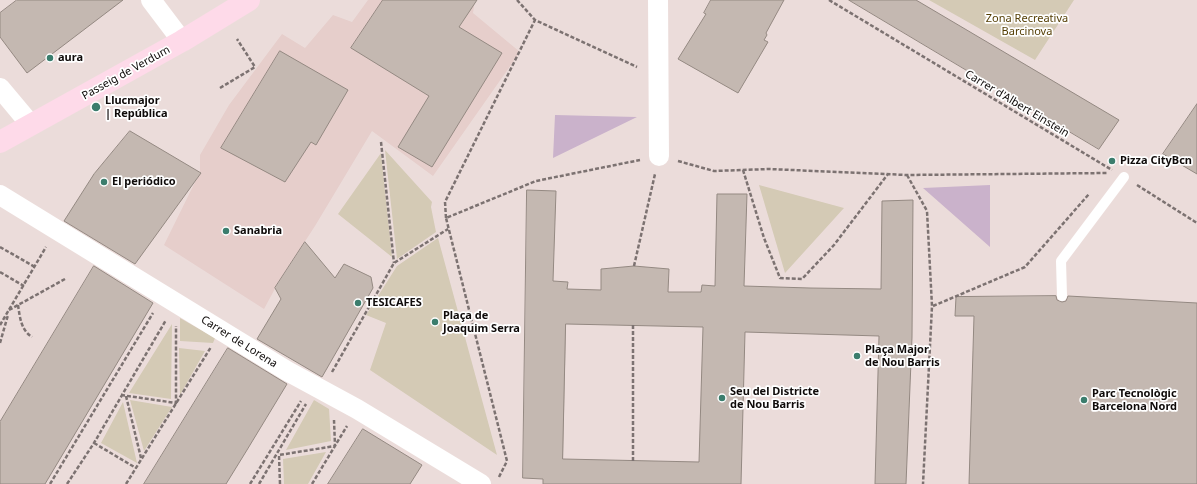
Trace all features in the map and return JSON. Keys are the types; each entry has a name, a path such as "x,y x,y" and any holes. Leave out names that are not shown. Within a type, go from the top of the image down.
{"main road":[{"name":"Passeig de Verdum","path":"0,142 182,41 249,0"}],"street":[{"path":"151,0 182,41"},
{"path":"658,0 660,37 658,77 659,156"},
{"path":"0,88 31,125"},
{"name":"Carrer de Lorena","path":"0,195 287,371 490,481"}],"lane":[{"path":"1062,296 1061,261 1124,177"}],"path":[{"path":"517,0 535,20 658,77"},
{"name":"Carrer d'Albert Einstein","path":"829,0 1124,177 1197,223"},
{"path":"490,481 507,461 448,229 445,202 535,20"},
{"path":"220,88 255,66 237,39"},
{"path":"381,142 394,263"},
{"path":"446,218 536,182 659,156 714,171 770,168 906,175 1108,173 1124,177"},
{"path":"634,266 659,156"},
{"path":"743,170 764,238 780,278 802,279 834,246 888,174"},
{"path":"1103,179 1108,173"},
{"path":"906,175 927,211 932,306 923,484"},
{"path":"932,306 1024,267 1092,191"},
{"path":"331,374 394,263 448,229"},
{"path":"0,325 46,246"},
{"path":"0,247 35,267"},
{"path":"0,272 24,286"},
{"path":"0,343 9,310 65,279"},
{"path":"18,305 20,322 27,334 32,337"},
{"path":"50,484 156,307"},
{"path":"67,484 94,443 169,315"},
{"path":"176,325 176,403"},
{"path":"633,325 633,461"},
{"path":"126,484 214,342"},
{"path":"121,395 176,403"},
{"path":"126,396 141,458"},
{"path":"250,484 303,397"},
{"path":"259,484 278,455 308,400"},
{"path":"334,419 336,446"},
{"path":"312,484 349,423"},
{"path":"94,443 136,468"},
{"path":"278,455 336,446"},
{"path":"278,455 280,484"}],"shaded area":[{"path":"368,0 475,0 473,13 520,52 433,176 372,131 315,226 278,283 264,309 164,245 200,172 200,155 229,105 282,34 305,48 333,15 352,22"},
{"path":"555,115 637,117 553,158"},
{"path":"990,185 990,247 923,188"}],"green space":[{"name":"Zona Recreativa Barcinova","path":"929,0 1074,0 1035,60"},
{"path":"385,150 432,202 431,207 436,232 397,259"},
{"path":"381,153 392,257 338,214"},
{"path":"759,185 844,208 785,273"},
{"path":"438,238 497,455 370,370 386,323 366,315 397,266"},
{"path":"180,318 215,338 213,343 180,341"},
{"path":"172,324 171,399 129,393"},
{"path":"179,348 205,351 180,395"},
{"path":"130,400 172,407 144,451"},
{"path":"314,400 329,409 331,441 286,450"},
{"path":"123,402 137,463 101,443"},
{"path":"326,452 308,484 284,484 283,459"}],"building":[{"path":"17,0 123,0 27,73 0,37 0,13"},
{"path":"383,0 477,0 459,27 502,53 432,167 398,147 429,96 351,48"},
{"path":"711,0 784,0 766,33 767,35 764,40 768,42 738,93 678,59 706,14 704,13"},
{"path":"849,0 916,0 1119,120 1099,149"},
{"path":"280,51 348,90 316,145 311,142 285,182 221,148"},
{"path":"1197,104 1197,174 1163,154"},
{"path":"130,131 201,173 135,264 64,221 94,174"},
{"name":"Seu del Districte de Nou Barris","path":"527,190 556,191 553,281 568,282 567,289 601,290 601,269 634,266 669,269 668,292 701,292 702,285 715,286 717,194 747,194 744,286 881,289 882,201 913,200 912,337 906,484 875,484 879,336 745,332 741,484 543,484 543,479 523,478","holes":["566,324 703,327 699,462 563,459"]},
{"path":"305,242 335,278 344,264 371,277 373,288 322,377 257,339 281,299 275,288"},
{"path":"94,266 153,303 45,484 0,484 0,422"},
{"name":"Parc Tecnològic Barcelona Nord","path":"1056,296 1057,300 1062,302 1066,301 1068,296 1197,303 1197,484 969,484 974,316 955,316 956,297"},
{"path":"228,348 287,384 226,484 144,484"},
{"path":"363,429 422,465 410,484 328,484"}],"place":[{"name":"aura","path":"50,58"},
{"name":"Llucmajor | República","path":"96,107"},
{"name":"Pizza CityBcn","path":"1112,161"},
{"name":"El periódico","path":"104,182"},
{"name":"Sanabria","path":"226,231"},
{"name":"TESICAFES","path":"358,303"},
{"name":"Plaça de Joaquim Serra","path":"435,322"},
{"name":"Plaça Major de Nou Barris","path":"857,356"},
{"name":"Seu del Districte de Nou Barris","path":"722,398"},
{"name":"Parc Tecnològic Barcelona Nord","path":"1084,400"}]}
